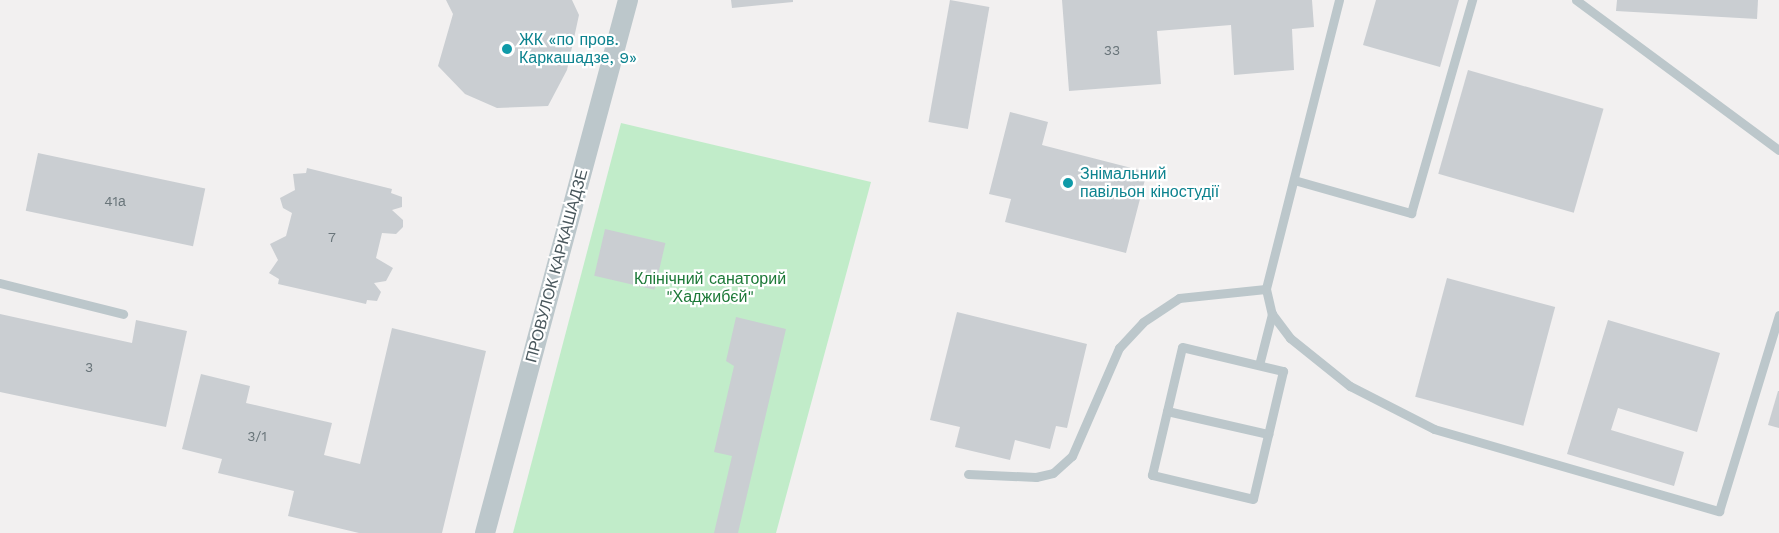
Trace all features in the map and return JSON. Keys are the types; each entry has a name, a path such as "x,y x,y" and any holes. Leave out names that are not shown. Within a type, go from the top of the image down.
{"street":[{"name":"ПРОВУЛОК КАРКАШАДЗЕ","path":"485,533 628,0"}],"lane":[{"path":"1339,0 1266,289 1272,314 1290,338 1350,386 1434,429 1719,511 1779,315"},
{"path":"1294,180 1411,213 1472,0"},
{"path":"1576,0 1779,150"},
{"path":"0,283 123,314"},
{"path":"968,474 1036,477 1053,473 1072,456 1119,348 1143,322 1179,298 1266,289"},
{"path":"1259,365 1272,314"},
{"path":"1182,347 1259,365 1283,371 1253,499 1152,476 1182,347"},
{"path":"1167,411 1268,434"}],"green space":[{"name":"Клінічний санаторий \"Хаджибєй\"","path":"621,123 871,182 776,533 513,533"}],"building":[{"name":"ЖК «по пров. Каркашадзе, 9»","path":"446,0 572,0 579,15 567,70 548,106 497,108 465,94 438,66 453,14"},
{"path":"731,0 793,0 793,2 732,8"},
{"path":"950,0 989,7 968,129 928,122"},
{"path":"1062,0 1312,0 1314,27 1292,29 1294,70 1234,75 1231,25 1157,31 1161,84 1069,91"},
{"path":"1376,0 1459,0 1440,67 1363,45"},
{"path":"1617,0 1758,0 1757,19 1616,11"},
{"path":"1468,70 1604,109 1574,213 1438,174"},
{"name":"Знімальний павільон кіностудії","path":"1010,112 1048,122 1042,145 1147,172 1126,253 1005,222 1011,199 989,194"},
{"path":"38,153 205,189 193,246 26,211"},
{"path":"307,168 392,189 391,193 402,197 402,207 392,210 403,220 403,227 396,234 382,233 376,258 393,268 386,281 374,283 381,292 377,301 367,300 366,304 278,284 279,279 269,273 278,260 270,244 286,236 292,213 283,208 280,198 295,190 293,174 306,173"},
{"path":"605,229 665,243 655,290 594,276"},
{"path":"1447,278 1555,307 1523,426 1415,397"},
{"path":"957,312 1087,344 1067,428 1056,426 1050,449 1015,440 1010,460 955,447 960,427 930,420"},
{"path":"0,314 132,343 136,320 187,331 166,427 0,392"},
{"path":"736,317 786,329 738,533 714,533 732,456 714,452 734,366 726,361"},
{"path":"1608,320 1720,353 1697,432 1618,408 1611,430 1684,452 1674,486 1567,454"},
{"path":"392,328 486,351 442,533 359,533 288,516 294,491 218,473 222,459 182,449 201,374 250,386 246,403 332,423 324,455 360,464"},
{"path":"1779,391 1779,428 1768,425"}],"place":[{"name":"ЖК «по пров. Каркашадзе, 9»","path":"507,49"},
{"name":"Знімальний павільон кіностудії","path":"1068,183"}]}
